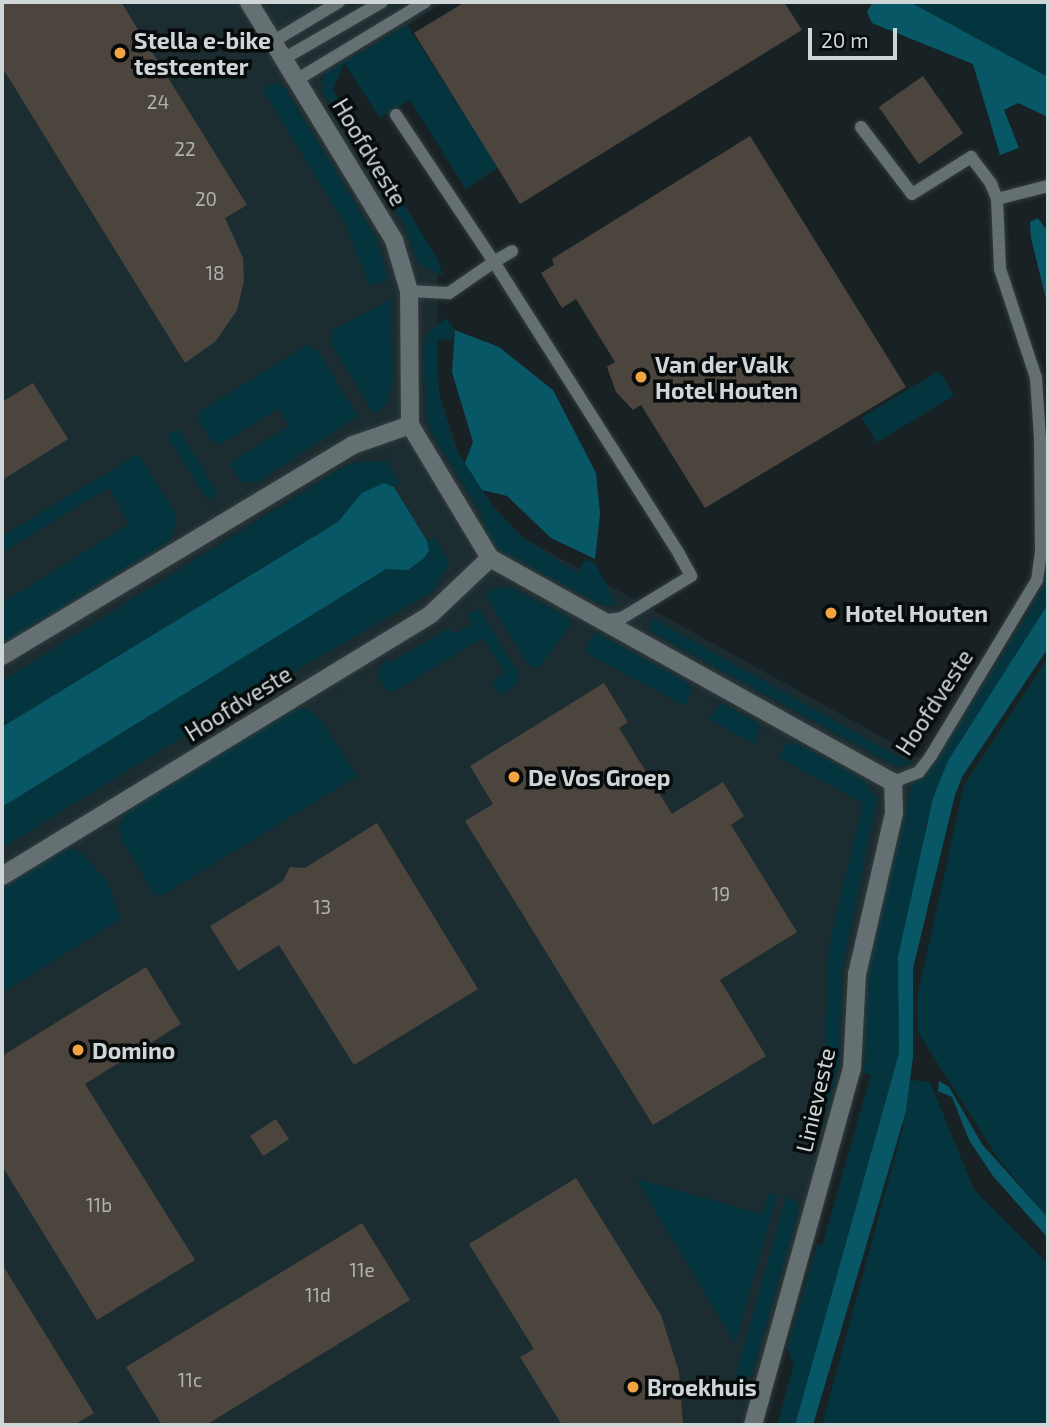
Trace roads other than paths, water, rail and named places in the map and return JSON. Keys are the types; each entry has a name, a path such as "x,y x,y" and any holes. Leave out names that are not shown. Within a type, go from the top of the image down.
{"street":[{"name":"Hoofdveste","path":"249,2 380,213 402,263 409,290 410,425 489,558 893,782"},
{"path":"2,656 353,445 410,425"},
{"name":"Hoofdveste","path":"2,876 429,615 489,558"},
{"name":"Linieveste","path":"753,1425 852,1068 857,974 894,813 893,782"}],"lane":[{"path":"274,41 339,2"},
{"path":"285,58 382,2"},
{"path":"298,79 425,2"},
{"path":"396,115 494,262 691,576"},
{"path":"861,127 912,194 971,157 997,199 1048,186"},
{"name":"Hoofdveste","path":"893,782 919,772 931,756 1037,580 1041,552 1040,439 1030,352 1000,269 997,199"},
{"path":"409,290 449,293 512,251"},
{"path":"600,621 622,618 691,576 704,572"}],"place":[{"name":"Stella e-bike testcenter","path":"120,53"},
{"name":"Van der Valk Hotel Houten","path":"641,377"},
{"name":"Hotel Houten","path":"831,613"},
{"name":"De Vos Groep","path":"514,777"},
{"name":"Domino","path":"78,1050"},
{"name":"Broekhuis","path":"633,1387"}]}
